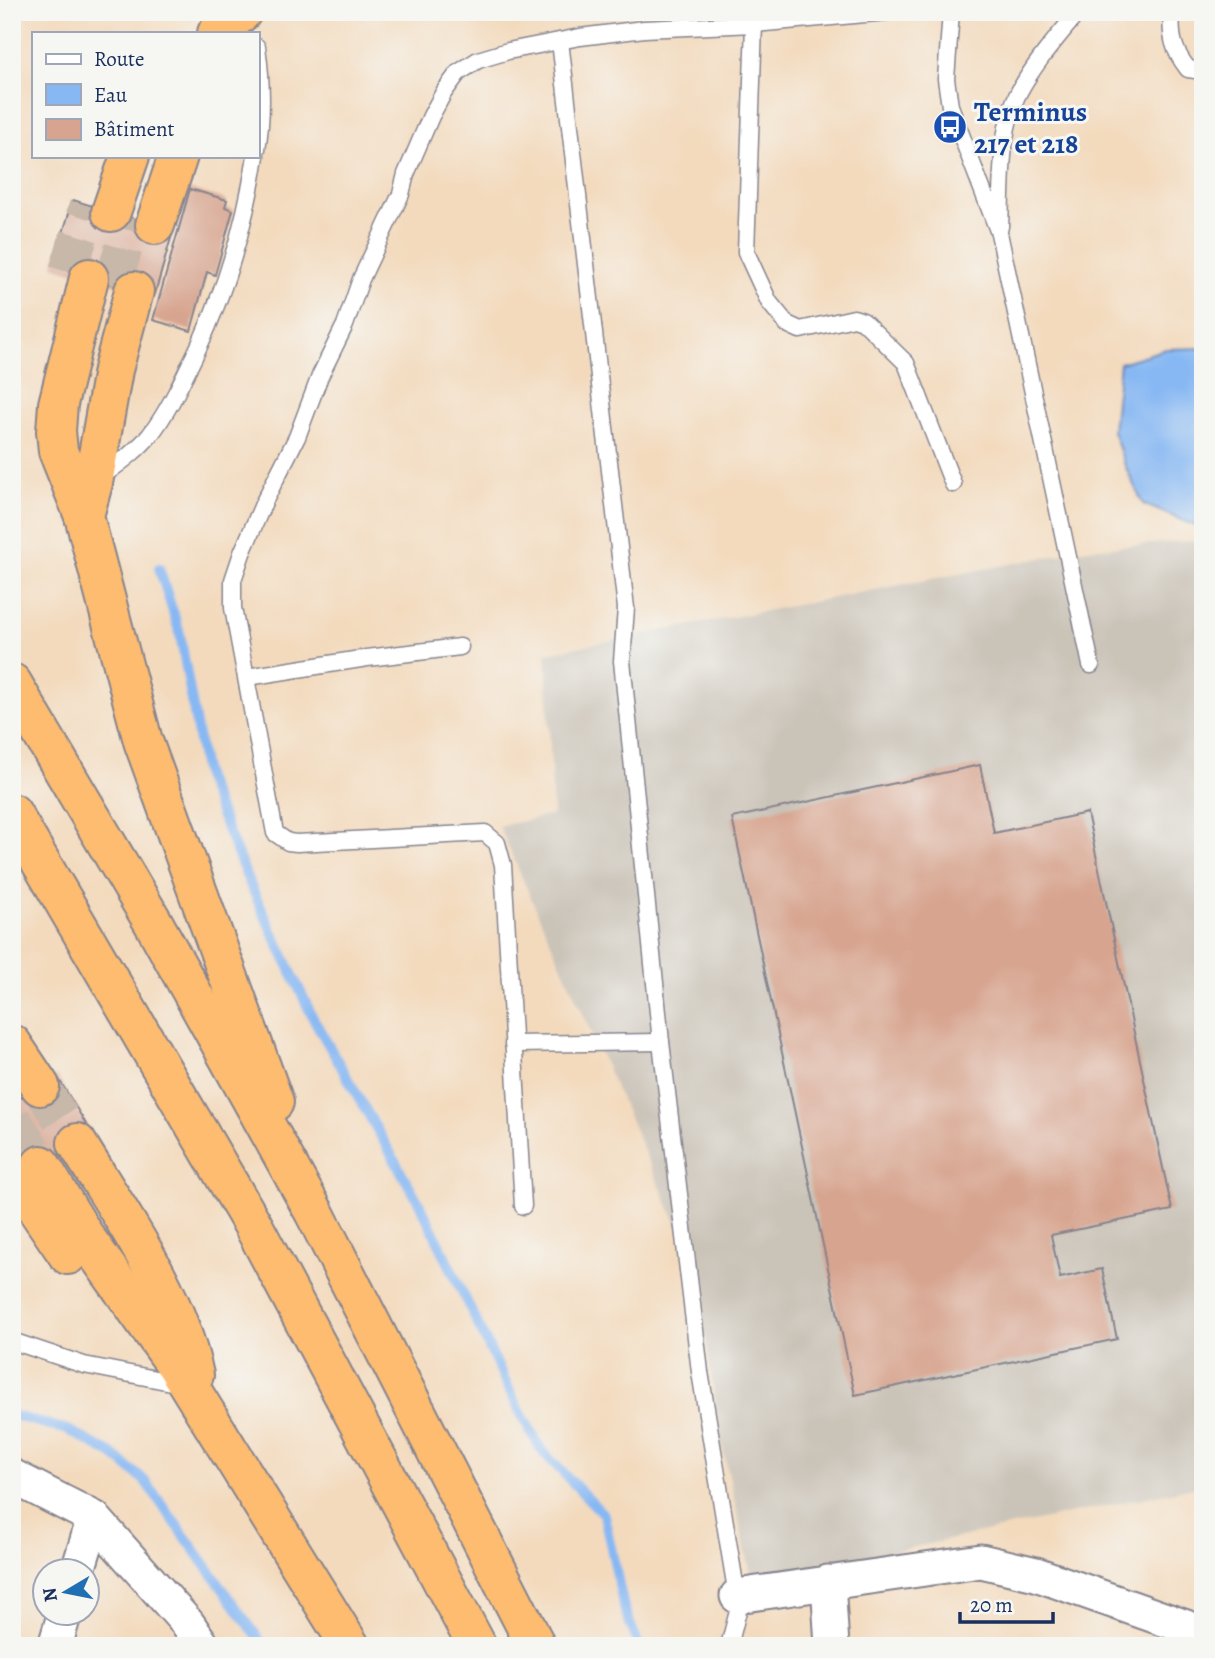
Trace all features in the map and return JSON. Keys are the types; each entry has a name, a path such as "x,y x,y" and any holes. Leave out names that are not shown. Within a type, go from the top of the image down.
{"highway":[{"path":"220,32 249,16"},
{"path":"107,158 121,215"},
{"path":"121,215 130,158"},
{"path":"121,215 154,158"},
{"path":"121,215 176,158"},
{"path":"101,281 79,428 88,499 143,741 314,1212"},
{"path":"12,683 153,922 314,1212 536,1646"},
{"path":"12,813 253,1225 477,1646"},
{"path":"12,1044 25,1087"},
{"path":"185,1391 135,1352 49,1161 153,1306 185,1391 350,1646"}],"street":[{"path":"12,1476 94,1518 188,1624 203,1646"},
{"path":"82,1556 94,1518"},
{"path":"737,1596 981,1560 1036,1574 1203,1633"},
{"path":"828,1582 832,1646"},
{"path":"55,1646 61,1626"}],"lane":[{"path":"523,1206 503,865 497,843 485,833 288,842 275,832 233,608 233,580 264,502 297,437 320,376 345,325 361,279 401,194 406,174 431,116 458,73 478,60 508,51 645,21 754,24 887,12"},
{"path":"951,12 946,79 950,106 999,233 1091,665"},
{"path":"999,233 1003,157 1019,92 1043,55 1078,12"},
{"path":"1172,12 1171,24 1176,54 1188,69 1203,71"},
{"path":"754,24 746,252 769,302 787,324 800,330 854,318 863,321 906,363 953,484"},
{"path":"560,41 626,608 622,661 661,1042 700,1372 737,1596 738,1611 729,1646"},
{"path":"259,60 262,119 259,137"},
{"path":"88,499 150,435 191,363 216,312 235,252 250,197 256,158"},
{"path":"247,677 460,647"},
{"path":"513,1044 661,1042"},
{"path":"12,1342 84,1365 185,1391"}],"shaded area":[{"path":"1203,540 1203,1485 753,1582 721,1441 695,1265 499,826 553,815 546,653 1088,549"}],"water":[{"path":"1203,348 1203,529 1143,504 1113,431 1120,363 1166,349"}],"building":[{"path":"190,189 227,200 225,207 233,210 215,275 207,272 191,331 153,320"},
{"path":"73,200 173,231 154,297 53,266"},
{"path":"980,765 994,833 1087,813 1172,1210 1051,1235 1060,1278 1102,1269 1117,1339 855,1395 732,818"},
{"path":"57,1076 92,1134 12,1183 12,1103"}],"waterway":[{"path":"159,568 180,634 205,776 249,882 313,1018 422,1208 518,1408 542,1451 604,1515 624,1608 639,1646"},
{"path":"12,1415 68,1430 112,1454 145,1481 264,1646"}],"tunnel":[{"path":"68,272 88,206"},
{"path":"113,285 132,218"},
{"path":"40,1086 77,1143"},
{"path":"12,1120 41,1165"}],"place":[{"name":"Terminus 217 et 218","path":"950,127"}]}
